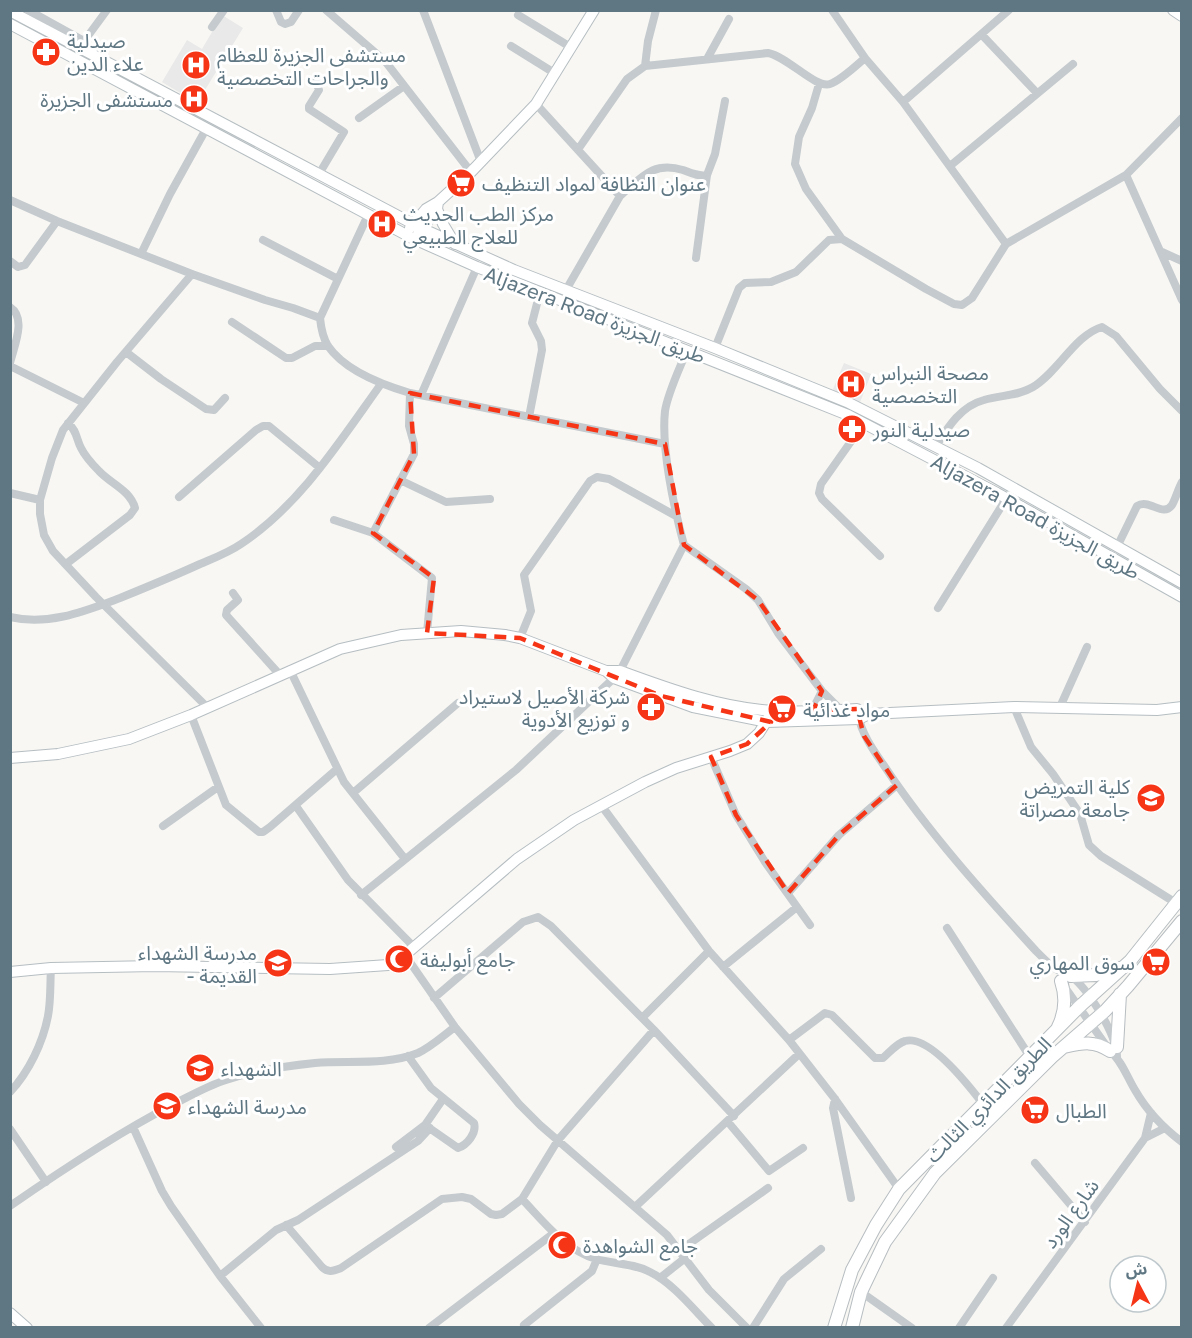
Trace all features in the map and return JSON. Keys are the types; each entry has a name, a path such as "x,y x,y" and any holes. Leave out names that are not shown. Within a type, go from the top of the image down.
{"main road":[{"path":"1173,10 1182,16"},
{"name":"Aljazera Road طريق الجزيزة","path":"10,11 82,44 320,174 455,244 847,402 936,446 1182,583"},
{"path":"409,236 434,207 536,104 594,11"},
{"name":"Aljazera Road طريق الجزيزة","path":"10,24 409,236 477,267 805,397 864,423 1182,597"},
{"path":"393,213 413,215 434,207"},
{"path":"434,207 455,244"},
{"path":"10,758 58,754 92,748 146,733 353,645 401,635 427,633 480,632 520,638 613,673 693,707 766,722 862,714 1014,707 1157,710 1182,707"},
{"path":"613,673 707,700 773,711 841,710 862,714"},
{"path":"10,972 51,968 178,966 330,969 388,965 405,955 517,859 574,820 655,777 747,744 759,733 773,711"},
{"name":"الطريق الدائري الثالث","path":"834,1328 852,1270 876,1225 899,1189 1053,1033 1130,961 1179,899"},
{"name":"الطريق الدائري الثالث","path":"852,1328 861,1292 885,1242 935,1173 1120,994 1182,921"},
{"path":"1053,1033 1061,1020 1066,978 1108,973 1130,961"},
{"path":"1063,1047 1091,1042 1115,1052 1120,994"},
{"path":"12,1316 27,1328"}],"street":[{"path":"28,10 82,44 107,10"},
{"path":"212,27 224,10"},
{"path":"276,10 281,22 285,24 291,22 299,10"},
{"path":"326,10 385,61 471,172"},
{"path":"423,10 481,162"},
{"path":"645,66 648,41 656,10"},
{"path":"832,10 865,58 903,102 1006,243"},
{"path":"903,102 1009,10"},
{"path":"518,15 572,48"},
{"path":"707,59 729,19"},
{"path":"982,34 1037,93"},
{"path":"511,46 556,74"},
{"path":"579,148 627,79 645,66 768,52 779,55 819,84 831,84 865,58"},
{"path":"950,166 1073,64"},
{"path":"315,79 319,90 309,109 344,132 320,174"},
{"path":"819,84 812,108 799,136 795,164 806,189 842,239 926,289 954,304 962,305 972,298 1006,243 1126,175 1182,118"},
{"path":"359,118 404,86"},
{"path":"696,258 707,175 715,154 725,101"},
{"path":"536,104 579,148 620,196"},
{"path":"141,254 170,194 206,129"},
{"path":"566,290 620,196 650,170 668,166 696,175 707,175"},
{"path":"1126,175 1182,300"},
{"path":"10,200 192,274 320,318"},
{"path":"368,215 320,318 322,332 328,346 361,374 381,384 410,393 665,444"},
{"path":"10,261 18,267 25,265 57,221"},
{"path":"714,348 739,288 745,283 771,282 796,272 830,240 842,239"},
{"path":"263,240 338,279"},
{"path":"1161,252 1182,261"},
{"path":"421,395 477,267"},
{"path":"192,274 68,423 60,435 40,500 41,527 46,541 102,604 207,707"},
{"path":"529,417 542,350 541,340 532,323 540,292"},
{"path":"10,307 17,313 20,321 10,364 84,403"},
{"path":"232,322 286,358 292,358 315,346 328,346"},
{"path":"936,446 949,426 963,411 985,399 1006,397 1032,387 1053,371 1077,343 1102,327 1116,336 1160,389 1182,411"},
{"path":"687,350 665,409 665,444 676,516 684,544 746,588 758,600 778,633 822,691 841,710"},
{"path":"126,352 206,409 214,410 225,399"},
{"path":"10,617 33,621 49,620 102,604 239,546 293,500 320,468 381,384"},
{"path":"373,533 414,453 410,426 410,393"},
{"path":"66,564 130,515 135,508 133,501 126,493 100,472 81,447 75,430 68,423"},
{"path":"864,423 821,484 819,493 822,499 880,556"},
{"path":"179,497 263,426 269,426 320,468"},
{"path":"520,638 531,611 524,575 590,481 597,477 609,479 676,516"},
{"path":"400,480 446,502 490,499"},
{"path":"1118,547 1137,506 1147,503 1163,510 1168,509 1182,482"},
{"path":"10,493 40,500"},
{"path":"938,608 1006,499"},
{"path":"334,520 373,533 432,579 427,633"},
{"path":"362,895 516,770 613,673 684,544"},
{"path":"233,593 238,600 227,610 226,615 285,672 337,770 405,859"},
{"path":"1060,707 1087,647"},
{"path":"812,711 822,691"},
{"path":"353,793 458,703"},
{"path":"1014,707 1031,747 1053,774 1080,814 1089,845 1101,856 1179,899"},
{"path":"862,714 864,736 897,785 1012,925 1055,969 1090,999 1101,1013 1115,1052 1131,1084 1151,1113 1181,1140"},
{"path":"191,715 226,805 259,832 270,827 337,770"},
{"path":"711,757 736,815 765,862 810,925"},
{"path":"788,893 839,835 897,785"},
{"path":"163,826 218,787"},
{"path":"601,805 709,951 789,1041 835,1099 899,1189"},
{"path":"296,806 348,880 413,946"},
{"path":"723,967 797,907"},
{"path":"434,998 523,922 538,917 546,921 654,1030 731,1119 769,1171 803,1148"},
{"path":"947,928 1030,1057"},
{"path":"642,1018 709,951"},
{"path":"405,955 456,1027 519,1104 667,1235 709,1290 747,1328"},
{"path":"10,1092 20,1082 32,1060 48,1017 51,968"},
{"path":"1066,978 1079,1008 1115,1052"},
{"path":"789,1041 825,1013 832,1015 874,1058 883,1058 901,1042 911,1040 933,1050 957,1071 983,1104"},
{"path":"10,1206 134,1127 205,1088 225,1080 272,1069 316,1063 375,1062 408,1056 421,1052 456,1027"},
{"path":"286,1225 326,1271 332,1271 341,1268 442,1199 452,1197 471,1199 496,1215 502,1214 522,1199 558,1140 654,1030"},
{"path":"635,1207 799,1054"},
{"path":"408,1056 431,1088 474,1124 474,1132 463,1147 458,1148 428,1126"},
{"path":"220,1276 276,1230 298,1220 418,1141 443,1099"},
{"path":"835,1099 833,1108 851,1198"},
{"name":"شارع الورد","path":"1005,1328 1145,1138 1151,1113"},
{"path":"396,1147 428,1126"},
{"path":"134,1127 162,1191 220,1276 261,1328"},
{"path":"1145,1138 1165,1128"},
{"path":"10,1129 46,1182"},
{"path":"1035,1163 1085,1222"},
{"path":"679,1251 768,1188"},
{"path":"522,1199 554,1233 582,1253 597,1259 637,1266 660,1278 712,1328"},
{"path":"429,1328 554,1233"},
{"path":"753,1328 784,1279 821,1249"},
{"path":"524,1325 592,1271 597,1259"},
{"path":"660,1278 684,1259"},
{"path":"959,1328 993,1278"},
{"path":"861,1292 912,1328"}],"highlighted area":[{"path":"410,393 665,444 684,545 758,600 822,691 813,711 857,709 864,736 897,785 839,835 788,893 736,815 711,757 747,744 771,722 661,696 520,638 427,633 434,578 373,533 414,454"}],"shaded area":[{"name":"مستشفى الجزيرة للعظام والجراحات التخصصية","path":"222,15 243,28 197,103 162,82 187,40 202,49"},
{"name":"مصحة النبراس التخصصية","path":"844,363 871,374 859,405 831,394"}],"place":[{"name":"صيدلية علاء الدين","path":"46,52"},
{"name":"مستشفى الجزيرة للعظام والجراحات التخصصية","path":"196,65"},
{"name":"مستشفى الجزيرة","path":"194,99"},
{"name":"عنوان النظافة لمواد التنظيف","path":"461,183"},
{"name":"مركز الطب الحديث للعلاج الطبيعي","path":"382,224"},
{"name":"مصحة النبراس التخصصية","path":"851,384"},
{"name":"صيدلية النور","path":"852,429"},
{"name":"شركة الأصيل لاستيراد و توزيع الأدوية","path":"651,707"},
{"name":"مواد غذائية","path":"782,709"},
{"name":"كلية التمريض جامعة مصراتة","path":"1151,798"},
{"name":"جامع أبوليفة","path":"399,959"},
{"name":"سوق المهاري","path":"1156,962"},
{"name":"مدرسة الشهداء - القديمة","path":"278,963"},
{"name":"الشهداء","path":"200,1068"},
{"name":"مدرسة الشهداء","path":"167,1106"},
{"name":"الطبال","path":"1035,1110"},
{"name":"جامع الشواهدة","path":"562,1245"}]}
